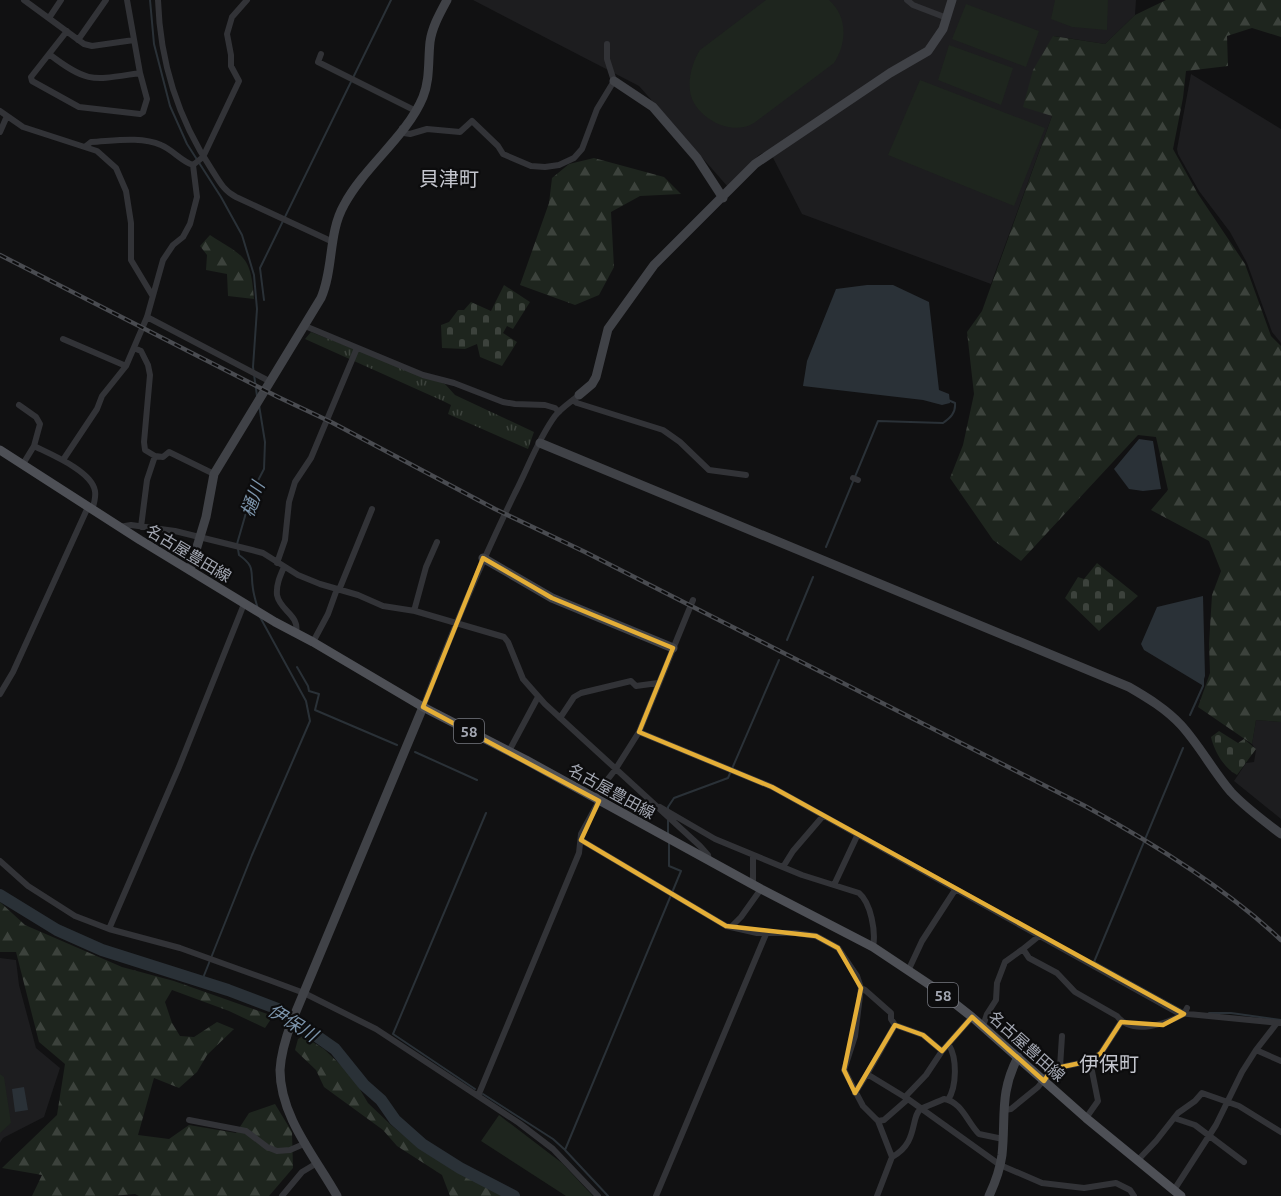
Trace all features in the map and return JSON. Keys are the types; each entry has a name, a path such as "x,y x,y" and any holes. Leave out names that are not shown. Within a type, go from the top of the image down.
{"main road":[{"name":"名古屋豊田線","path":"0,451 245,605 423,707 873,947 972,1017 1086,1119 1178,1193"}],"street":[{"path":"24,0 78,40 92,46 134,40"},
{"path":"49,18 61,0"},
{"path":"78,40 106,0"},
{"path":"67,32 31,77 32,81 80,107 140,114 147,99 127,0"},
{"path":"158,0 163,55 178,105 203,158 228,194 333,242"},
{"path":"86,146 91,142 142,141 159,144 186,162 194,164 203,158 239,81 231,66 227,34 232,16 247,0"},
{"path":"190,570 200,538 214,474 325,290 338,217 345,201 416,111 425,88 433,29 447,0"},
{"path":"908,0 913,5 947,18"},
{"path":"338,1196 289,1111 282,1088 280,1069 285,1041 423,707 455,622 483,558 540,444 564,405 592,384 596,377 608,329 645,275 760,160 890,73 928,51 947,18 951,0"},
{"path":"607,44 607,59 614,81 653,107 700,163 723,198"},
{"path":"49,54 71,70 87,77 140,73"},
{"path":"321,54 318,62 416,111"},
{"path":"402,128 404,133 410,134 427,129 460,132 472,121 498,146 503,154 531,166 553,166 567,162 582,149 597,109 614,81"},
{"path":"0,111 23,127 86,146 109,160 122,179 126,191 130,223 130,260 152,295"},
{"path":"0,132 7,116"},
{"path":"63,460 97,409 102,396 126,366 147,317 163,260 173,245 183,237 190,224 197,197 194,164"},
{"path":"147,317 269,381"},
{"path":"304,326 423,375 454,383 503,402 545,405 559,412"},
{"path":"63,339 126,366"},
{"path":"134,348 141,351 150,375 144,442 146,450 154,456 163,457 169,452 214,474"},
{"path":"296,633 297,627 294,619 280,604 277,596 289,502 295,482 311,458 357,348"},
{"path":"576,397 577,403 663,430 680,442 709,470 746,475"},
{"path":"19,405 36,417 40,424 34,446 23,464"},
{"path":"540,444 1129,687 1174,718 1231,792 1281,834"},
{"path":"0,694 13,672 96,492 89,478 63,460 34,446"},
{"path":"141,527 147,480 154,456"},
{"path":"313,642 328,614 372,509"},
{"path":"119,527 131,525 174,531 262,553 280,565 320,584 358,595 383,606 414,611 504,637 523,679 538,697 615,770 668,814 708,836 753,855 859,893 866,899 872,927 873,947"},
{"path":"414,611 426,567 437,542"},
{"path":"483,558 552,598 673,648"},
{"path":"478,1096 579,853 581,834 596,799 639,732 693,600"},
{"path":"109,929 245,605"},
{"path":"560,718 574,697 581,693 631,681 636,686 658,683"},
{"path":"509,752 538,697"},
{"path":"639,732 772,787 1178,1013 1279,1023"},
{"path":"668,814 708,855 709,861"},
{"path":"783,867 793,851 823,816"},
{"path":"834,885 857,836"},
{"path":"581,840 731,927 766,934 795,933 816,936 838,948 857,976 861,988 855,1036 844,1070 863,1106 878,1121 892,1157"},
{"path":"731,927 741,917 757,887 753,855"},
{"path":"0,861 47,899 75,916 109,929 180,948 217,961 376,1029 519,1123 553,1149 598,1196"},
{"path":"908,970 922,941 955,890"},
{"path":"833,944 840,931"},
{"path":"656,1196 766,934"},
{"path":"983,1026 996,1000 997,983 1005,962 1039,936"},
{"path":"1023,949 1029,958 1057,973 1068,986 1117,1016 1121,1022 1138,1026 1163,1025 1185,1012"},
{"path":"861,988 891,1013 891,1019 895,1025 923,1035 942,1051"},
{"path":"878,1121 884,1120 906,1098 972,1017"},
{"path":"1004,1110 1011,1109 1044,1081 1052,1069 1090,1061 1101,1053 1121,1022"},
{"path":"1178,1193 1256,1050 1279,1023"},
{"path":"855,1093 895,1025"},
{"path":"1060,1067 1062,1036"},
{"path":"948,1100 955,1087 953,1066 955,1057 949,1045"},
{"path":"1256,1050 1281,1061"},
{"path":"989,1196 1000,1165 1007,1080 1018,1057"},
{"path":"1086,1119 1098,1101 1090,1061"},
{"path":"867,1074 906,1098 1000,1165 1042,1184 1084,1188 1116,1183 1124,1185 1134,1196"},
{"path":"1138,1160 1174,1118 1202,1093 1239,1106 1281,1132"},
{"path":"877,1196 892,1157 912,1138 917,1114 921,1109 944,1099 948,1100 963,1112 979,1134 1003,1139"},
{"path":"1174,1118 1195,1125 1244,1162"},
{"path":"189,1120 246,1131 267,1148 277,1151 290,1150 306,1143"},
{"path":"282,1196 302,1172 317,1163"}],"highlighted area":[{"path":"483,558 552,598 673,648 639,732 772,787 1184,1014 1163,1025 1121,1022 1101,1053 1090,1061 1052,1069 1044,1081 972,1017 942,1051 923,1035 895,1025 855,1093 844,1070 861,988 838,948 816,936 726,926 581,840 599,801 423,707"}],"shaded area":[{"path":"473,0 1136,0 1135,15 1105,44 1054,36 1052,116 991,284 802,214 769,150 759,155 728,187 639,86"},
{"path":"1191,74 1281,129 1281,343 1272,332 1247,263 1230,232 1199,191 1178,154"},
{"path":"867,285 893,285 929,302 939,390 949,394 950,403 942,405 923,400 803,386 807,361 836,289"},
{"path":"1139,439 1153,441 1161,489 1143,491 1129,489 1114,469"},
{"path":"1203,596 1205,676 1202,685 1144,650 1141,644 1157,607"},
{"path":"1256,720 1281,722 1281,819 1234,781 1246,763 1254,762 1256,750 1252,744"},
{"path":"0,958 16,960 19,985 36,1048 60,1068 44,1117 3,1138 0,1143"},
{"path":"24,1087 28,1110 15,1112 12,1089"}],"green space":[{"path":"766,0 829,0 840,14 843,30 841,47 834,63 754,123 738,128 721,125 699,110 691,97 690,76 694,62 700,50"},
{"path":"1055,0 1108,0 1107,30 1072,27 1051,19"},
{"path":"1166,0 1281,0 1281,37 1252,28 1227,36 1228,66 1186,71 1173,149 1198,194 1245,264 1271,336 1281,346 1281,722 1256,720 1252,744 1198,707 1210,673 1212,595 1221,571 1209,541 1151,510 1168,490 1156,437 1138,435 1021,561 993,540 950,478 963,445 974,394 967,332 982,311 1052,116 1023,107 1033,70 1053,36 1105,44 1135,15"},
{"path":"966,4 1039,31 1026,67 952,39"},
{"path":"949,45 1013,68 1001,105 938,80"},
{"path":"920,80 1045,128 1014,206 888,155"},
{"path":"594,158 664,177 681,194 640,196 611,212 614,267 599,295 575,305 520,285 549,203 552,178 569,164"},
{"path":"210,235 244,259 251,274 254,299 228,296 227,274 206,270 207,255 200,246"},
{"path":"504,285 530,302 513,329 507,326 503,333 517,342 502,366 480,357 477,344 465,349 442,348 441,325 449,322 458,310 464,310 471,302 491,311"},
{"path":"311,332 445,384 455,395 534,432 528,449 448,414 451,405 443,401 305,339"},
{"path":"1097,563 1138,596 1099,631 1065,598 1078,577 1084,579"},
{"path":"1219,731 1238,743 1244,739 1256,749 1237,775 1224,764 1214,748 1211,737"},
{"path":"0,902 25,925 122,967 174,981 273,1016 265,1028 229,1011 172,990 165,1002 172,1023 180,1036 194,1037 217,1022 234,1029 207,1055 197,1072 179,1088 154,1078 138,1135 169,1139 189,1125 236,1133 249,1113 275,1104 292,1132 293,1168 269,1196 139,1196 135,1194 32,1196 42,1175 2,1168 57,1115 65,1064 39,1042 16,952 0,952"},
{"path":"303,1036 324,1049 352,1076 368,1103 413,1143 504,1196 450,1196 442,1175 397,1146 383,1130 324,1087 316,1070 295,1050 298,1039"},
{"path":"0,1074 4,1077 11,1123 0,1133"},
{"path":"499,1115 562,1163 593,1196 566,1196 481,1141"}],"waterway":[{"name":"樋川","path":"150,0 154,44 170,106 187,144 242,235 254,275 257,309 253,367 257,396"},
{"path":"264,300 260,268 391,0"},
{"path":"826,547 878,421 943,423 955,410 955,403 948,400"},
{"name":"樋川","path":"237,544 252,492 264,469 265,442 259,405"},
{"name":"樋川","path":"238,549 239,555 250,566 253,592 258,609"},
{"path":"787,640 813,577"},
{"name":"樋川","path":"201,983 252,855 310,721 306,701 260,617"},
{"path":"668,811 674,798 728,778 779,660"},
{"path":"297,667 309,691 319,694 315,710 397,745"},
{"path":"1190,715 1203,686 1203,679"},
{"path":"1183,748 1094,962 1183,1011"},
{"path":"415,752 477,780"},
{"path":"475,1089 393,1034 486,813"},
{"path":"668,820 668,835"},
{"path":"608,1196 565,1150 681,871 669,866 669,841"},
{"name":"伊保川","path":"0,895 57,930 102,950 228,990 278,1009 335,1049 364,1085 381,1100 395,1120 422,1144 460,1168 514,1196"},
{"path":"1209,1013 1231,1013 1281,1020"},
{"path":"483,1094 553,1139 564,1149"}],"railway":[{"path":"0,255 331,422 495,509 585,552 1085,806 1188,867 1260,921 1281,940"}],"district":[{"name":"貝津町","path":"449,178"},
{"name":"伊保町","path":"1109,1063"}]}
